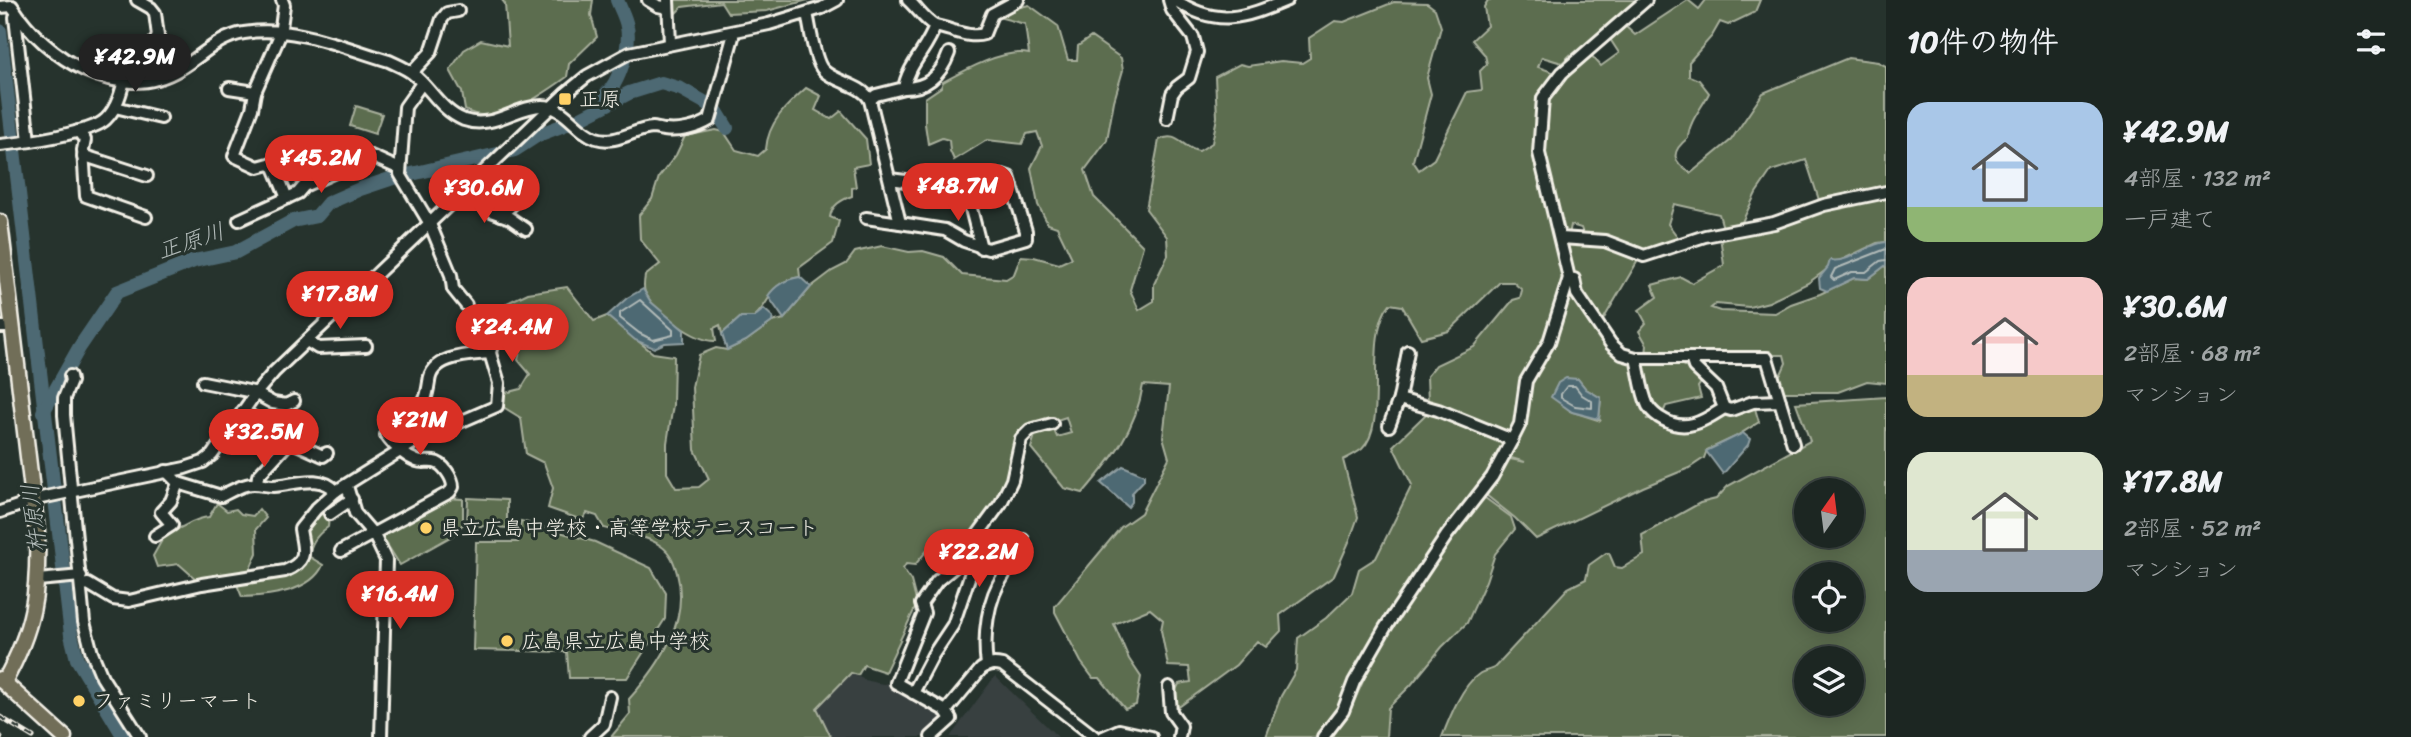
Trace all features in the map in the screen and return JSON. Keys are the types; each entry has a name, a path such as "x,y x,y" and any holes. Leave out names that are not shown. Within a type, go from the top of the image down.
{"main road":[{"path":"0,222 6,327 38,499 38,580 29,628 2,681 64,737"}],"street":[{"path":"3,145 82,136 106,120 115,107 130,58 152,47 158,36 155,13 137,0"},
{"path":"282,0 284,5 281,30 255,92 253,109 234,156 258,167 269,164 274,167 287,198"},
{"path":"648,0 658,6 668,4 670,43"},
{"path":"0,512 38,499 185,468 212,455 256,393 307,341 587,76 629,53 732,33 807,13 837,0"},
{"path":"908,0 918,9 923,19 935,26 974,38 984,34 992,14 1017,0"},
{"path":"1167,119 1172,94 1189,78 1197,51 1193,37 1172,10 1168,0"},
{"path":"1175,0 1191,4 1210,16 1231,19 1253,14 1284,1"},
{"path":"1323,737 1343,711 1354,682 1385,628 1447,535 1492,477 1520,425 1526,381 1549,342 1569,278 1539,153 1543,98 1562,73 1646,0"},
{"path":"9,7 40,40 63,57 94,75 122,82 166,76 212,45 241,34 281,30 389,61 418,78 446,108 464,119 500,119 531,107 552,107 560,110 585,132 605,140 614,140 653,128 680,130 710,120 732,33"},
{"path":"9,7 15,17 27,141"},
{"path":"458,11 447,13 442,19 431,52 416,68 418,85 405,107 400,174 430,224 452,275 453,289 466,305"},
{"path":"807,13 818,63 823,71 860,91 870,100 900,223"},
{"path":"904,88 906,77 931,38 935,26"},
{"path":"870,100 876,95 904,88 918,88 936,77 943,69 949,53"},
{"path":"229,88 255,92"},
{"path":"115,107 161,118"},
{"path":"82,136 86,196 146,217"},
{"path":"239,220 298,193 304,186 371,156 400,169"},
{"path":"83,157 146,176"},
{"path":"866,218 945,230 981,248 995,248 1026,238 1026,230 1009,177 1003,175 966,189 890,179"},
{"path":"966,189 981,248"},
{"path":"465,190 491,211 526,229"},
{"path":"501,215 528,190"},
{"path":"1561,238 1605,241 1644,256 1705,236 1774,223 1824,205 1886,192"},
{"path":"1569,278 1574,279 1577,294 1611,344 1622,354 1636,358 1767,358 1793,444"},
{"path":"38,580 80,579 113,599 129,601 294,567 304,556 300,529 316,509 341,489 429,435 496,406 499,383 490,353 494,340 487,328"},
{"path":"307,341 318,348 366,346"},
{"path":"1389,426 1399,399 1408,351"},
{"path":"341,551 450,492 453,481 440,465 435,461 418,461 400,451 386,435 410,410 416,412 422,406 428,395 434,368 443,362 465,356 490,353"},
{"path":"1636,358 1649,407 1657,416 1672,425 1695,424 1724,408 1731,410 1753,402 1780,401"},
{"path":"1691,358 1695,367 1716,388 1724,408"},
{"path":"70,376 71,381 64,398 64,415 69,494 84,622 102,677 140,737"},
{"path":"203,382 256,393 273,403 286,405 294,401"},
{"path":"1399,399 1438,410 1512,440"},
{"path":"243,411 290,441 323,456 327,453"},
{"path":"931,737 951,719 946,711 896,683 925,613 921,604 937,581 954,567 1001,503 1012,480 1021,439 1030,430 1052,424"},
{"path":"257,483 258,476 290,441"},
{"path":"166,471 178,483 221,496 245,485 257,483 273,486 296,481 315,481 341,489 352,499 355,513 374,535 386,561 381,737"},
{"path":"155,536 173,525 161,512 171,501 178,483"},
{"path":"330,514 352,499"},
{"path":"913,693 953,625 976,563 998,558 1023,540"},
{"path":"987,665 985,651 989,616 997,585 1003,575 998,558"},
{"path":"946,711 975,675 987,665 1003,665 1096,737"},
{"path":"1169,687 1171,712 1181,726 1179,737"},
{"path":"590,737 604,724 610,697"},
{"path":"1103,737 1119,730 1151,737"}],"shaded area":[{"path":"851,673 865,680 888,683 945,717 923,737 831,737 817,708"},
{"path":"995,676 1058,737 950,737"}],"green space":[{"path":"502,0 593,0 591,15 597,37 569,64 567,77 545,92 505,112 478,114 465,110 462,92 450,70 464,50 481,40 508,46 505,4"},
{"path":"674,0 808,0 767,11 728,13 721,2 682,7 674,15"},
{"path":"1488,0 1641,0 1571,60 1570,55 1562,63 1542,57 1538,67 1558,74 1540,97 1536,154 1567,276 1519,416 1510,435 1428,402 1427,376 1436,365 1474,347 1513,300 1520,298 1522,290 1513,282 1500,282 1449,331 1421,338 1402,306 1390,304 1382,319 1378,337 1376,400 1370,437 1362,449 1343,460 1358,517 1349,542 1334,576 1280,615 1281,631 1266,647 1257,641 1236,665 1176,709 1173,696 1179,684 1191,682 1189,667 1168,666 1161,630 1163,620 1150,609 1114,624 1129,659 1141,677 1136,705 1125,709 1100,678 1093,678 1081,662 1055,612 1055,606 1121,527 1141,513 1169,458 1163,437 1169,387 1143,385 1129,430 1113,456 1083,493 1064,488 1031,448 1036,432 1053,428 1057,437 1071,433 1066,417 1029,429 1001,499 975,529 950,565 929,548 915,565 906,564 903,569 911,581 917,604 885,672 864,665 858,675 851,673 817,708 831,737 611,737 630,714 629,699 651,672 670,641 679,608 677,573 670,555 655,542 604,528 597,516 587,513 582,520 548,508 553,488 544,463 526,454 521,418 500,405 501,394 521,389 530,374 518,360 525,331 507,303 528,293 567,287 594,321 607,316 653,353 674,356 667,473 676,488 699,487 709,479 695,450 692,387 699,355 716,348 727,350 746,341 772,322 784,319 811,287 846,264 855,252 882,246 909,252 923,251 944,257 962,275 1006,279 1014,274 1021,256 1059,264 1072,258 1057,227 1048,224 1038,205 1031,168 1042,146 1037,132 1027,134 1022,144 987,140 954,160 949,140 942,138 928,144 925,98 941,87 943,82 985,61 1009,54 1029,54 1025,24 998,17 1029,5 1058,26 1068,60 1077,60 1078,46 1091,37 1121,58 1123,70 1107,140 1085,170 1094,197 1143,246 1130,290 1139,310 1154,301 1154,284 1168,255 1167,237 1146,209 1159,140 1171,137 1199,151 1212,143 1217,117 1215,77 1240,64 1248,66 1281,61 1302,63 1310,58 1309,38 1335,21 1344,22 1394,2 1427,3 1435,9 1441,27 1427,78 1431,94 1413,161 1419,170 1434,159 1467,92 1482,90 1480,71 1487,64 1485,55 1472,40 1487,26 1484,7"},
{"path":"1688,0 1699,9 1706,0 1760,0 1755,12 1728,25 1720,22 1712,36 1689,62 1689,76 1699,80 1709,93 1693,120 1688,138 1676,152 1680,165 1691,173 1731,140 1763,93 1848,58 1878,62 1886,66 1886,187 1820,203 1806,160 1771,171 1756,193 1742,222 1723,228 1719,214 1674,204 1668,224 1680,240 1645,254 1584,236 1581,228 1571,225 1569,235 1561,231 1541,153 1544,99 1590,54 1601,66 1619,53 1608,36 1624,25 1635,35"},
{"path":"806,88 821,96 815,110 831,119 841,111 866,139 869,164 853,167 856,187 852,188 852,196 844,199 831,213 830,217 839,221 833,243 799,268 800,277 790,279 776,288 754,317 741,317 722,334 720,325 714,328 716,341 687,331 657,308 645,292 645,276 660,264 640,239 639,215 652,199 659,177 676,155 685,136 716,130 724,132 736,150 758,156 766,149 770,130 775,122"},
{"path":"356,106 382,114 375,134 350,126"},
{"path":"1886,195 1886,242 1877,243 1837,262 1808,283 1769,302 1749,307 1716,304 1711,308 1720,311 1775,313 1854,278 1868,279 1886,265 1886,383 1867,381 1838,392 1781,392 1775,375 1781,374 1786,363 1784,355 1646,355 1647,345 1639,331 1646,323 1639,310 1657,297 1652,285 1681,277 1692,283 1724,265 1720,236"},
{"path":"1566,241 1604,245 1640,257 1603,320 1580,293"},
{"path":"1570,289 1609,346 1633,360 1652,417 1646,419 1654,419 1669,428 1700,424 1724,408 1753,402 1759,422 1707,450 1704,458 1689,468 1643,487 1536,539 1481,491 1505,458 1525,462 1508,457 1527,390","holes":["1578,379 1586,389 1601,398 1601,421 1570,411"]},
{"path":"1641,360 1666,361 1689,369 1702,381 1698,387 1701,398 1666,406 1663,413 1650,406"},
{"path":"1886,397 1886,737 1442,737 1467,686 1481,673 1494,668 1568,588 1586,579 1589,565 1609,553 1615,567 1622,568 1644,555 1642,535 1700,503 1716,499 1728,486 1810,441 1796,403"},
{"path":"1427,413 1445,415 1506,442 1489,474 1444,531 1329,725 1319,732 1317,737 1266,737 1281,696 1296,670 1298,638 1326,618 1352,593 1359,569 1376,558 1412,485 1393,446"},
{"path":"1481,495 1511,517 1515,529 1495,554 1467,623 1388,708 1386,737 1327,737 1351,708 1387,628"},
{"name":"県立広島中学校・高等学校テニスコート","path":"446,498 463,499 463,524 452,536 400,565 383,538 385,532"},
{"path":"468,498 507,500 507,528 467,525"},
{"path":"217,503 227,511 236,509 241,514 253,516 259,509 266,518 256,529 257,553 249,571 197,580 179,564 157,567 153,556 166,533 209,517"},
{"path":"320,514 332,516 329,517 328,527 318,536 311,548 310,557 323,565 317,574 299,587 288,591 242,597 236,582 294,570 306,526"},
{"path":"521,521 595,542 651,568 666,593 665,619 627,678 569,678 567,652 473,650 476,542 518,542"}],"water":[{"path":"1886,242 1886,265 1868,279 1854,278 1827,291 1820,288 1819,278 1830,260 1844,259"},
{"path":"800,277 811,287 784,319 768,296 782,283"},
{"path":"643,289 651,302 684,330 684,342 665,343 654,348 635,340 607,316 627,298"},
{"path":"764,309 773,317 772,322 746,341 727,350 722,334 741,317 754,317"},
{"path":"1566,378 1578,379 1586,389 1601,398 1599,419 1572,412 1551,397 1558,383"},
{"path":"1743,433 1750,439 1748,445 1723,474 1706,451"},
{"path":"1123,466 1144,475 1144,480 1132,493 1132,502 1128,507 1101,483"}],"waterway":[{"path":"603,106 605,95 619,73 627,44 626,24 617,0"},
{"name":"杵原川","path":"0,31 71,635 77,659 124,737"},
{"name":"正原川","path":"43,412 79,348 117,292 194,261 236,252 293,221 317,216 328,203 360,189 390,179 515,150 538,135 577,120 629,93 661,83 681,89 706,103 717,112 727,128"}],"railway":[{"path":"0,717 33,737"}],"place":[{"name":"正原","path":"565,99"},
{"name":"県立広島中学校・高等学校テニスコート","path":"426,528"},
{"name":"広島県立広島中学校","path":"507,641"},
{"name":"ファミリーマート","path":"79,701"}]}
